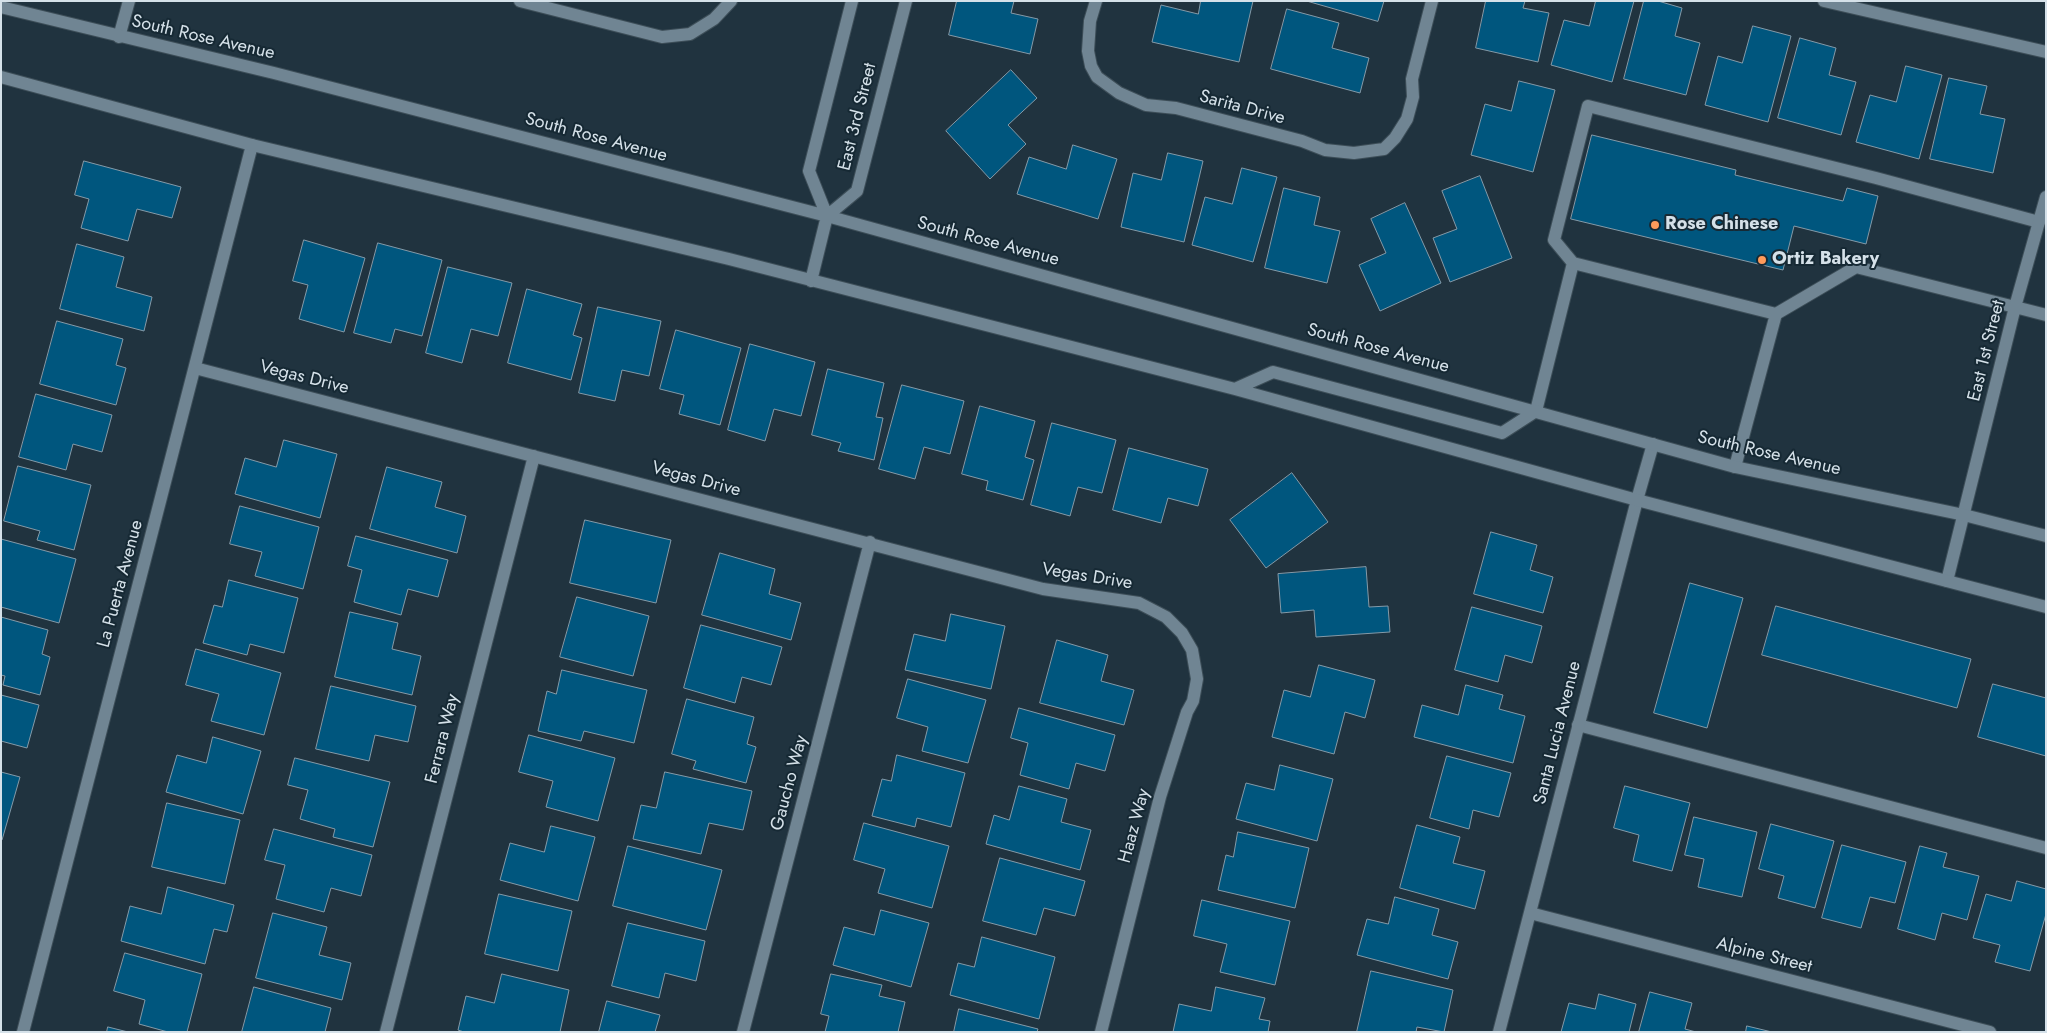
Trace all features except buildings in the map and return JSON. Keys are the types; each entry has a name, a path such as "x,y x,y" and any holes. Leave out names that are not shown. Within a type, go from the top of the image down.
{"street":[{"path":"118,37 129,1"},
{"path":"520,1 662,37 690,34 714,19 731,1"},
{"name":"East 3rd Street","path":"852,1 809,171 827,216 857,191 906,1"},
{"name":"Sarita Drive","path":"1096,1 1090,21 1088,51 1097,78 1119,93 1146,105 1176,108 1302,141 1325,150 1354,153 1384,150 1395,138 1407,119 1413,97 1412,78 1432,1"},
{"path":"1824,1 2046,52"},
{"name":"South Rose Avenue","path":"1,7 118,37 274,73 827,216 1735,467 1964,515 2046,536"},
{"path":"1,77 252,145 730,259 1235,390 1637,500 2046,607"},
{"path":"2039,222 1876,178 1588,106 1554,240 1573,264 1776,314 1856,267 2046,315"},
{"name":"La Puerta Avenue","path":"23,1032 252,145"},
{"name":"East 1st Street","path":"1947,581 2015,307 2046,197"},
{"path":"810,281 827,216"},
{"path":"1235,390 1273,372 1502,433 1536,411 1573,264"},
{"path":"1735,467 1776,314"},
{"name":"Vegas Drive","path":"195,368 870,542 1043,589 1139,603 1166,617 1182,633"},
{"name":"Santa Lucia Avenue","path":"1500,1032 1578,725 1653,444"},
{"name":"Ferrara Way","path":"386,1032 534,456"},
{"name":"Gaucho Way","path":"744,1032 870,542"},
{"name":"Haaz Way","path":"1100,1032 1160,798 1187,712 1193,701 1197,679 1192,650 1182,633"},
{"path":"1578,725 2046,848"},
{"name":"Alpine Street","path":"1530,914 1990,1032"}],"place":[{"name":"Rose Chinese","path":"1655,225"},
{"name":"Ortiz Bakery","path":"1762,260"}]}
